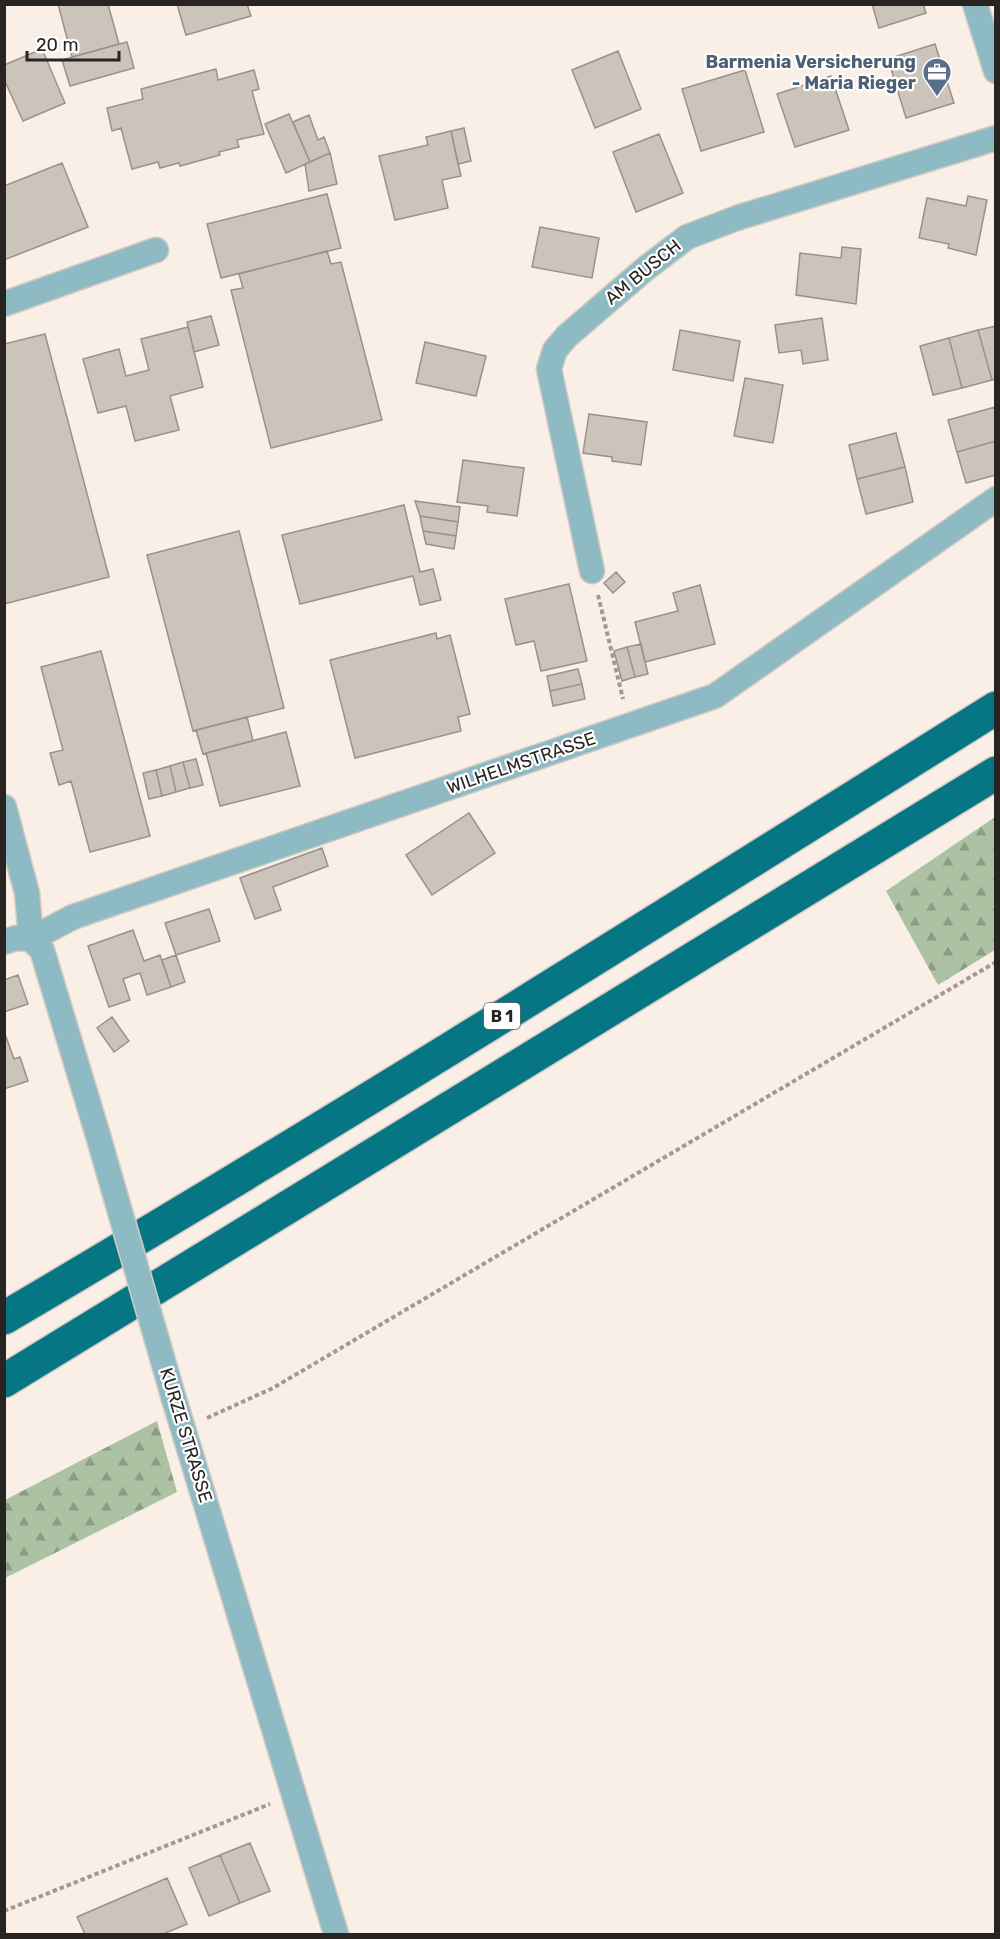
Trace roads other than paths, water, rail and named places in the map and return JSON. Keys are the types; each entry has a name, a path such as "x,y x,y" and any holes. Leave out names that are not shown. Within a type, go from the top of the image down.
{"highway":[{"name":"B 1","path":"4,1318 157,1228 996,708"},
{"path":"4,1382 996,773"}],"street":[{"path":"975,4 996,71"},
{"name":"AM BUSCH","path":"592,571 549,369 555,350 567,336 645,269 687,237 737,218 996,138"},
{"path":"4,304 156,250"},
{"name":"WILHELMSTRASSE","path":"4,942 16,938 31,939 73,917 629,726 724,691 996,499"},
{"path":"4,807 27,893 31,939"},
{"name":"KURZE STRASSE","path":"31,939 42,950 174,1399 336,1935"}],"place":[{"name":"Barmenia Versicherung - Maria Rieger","path":"937,98"}]}
